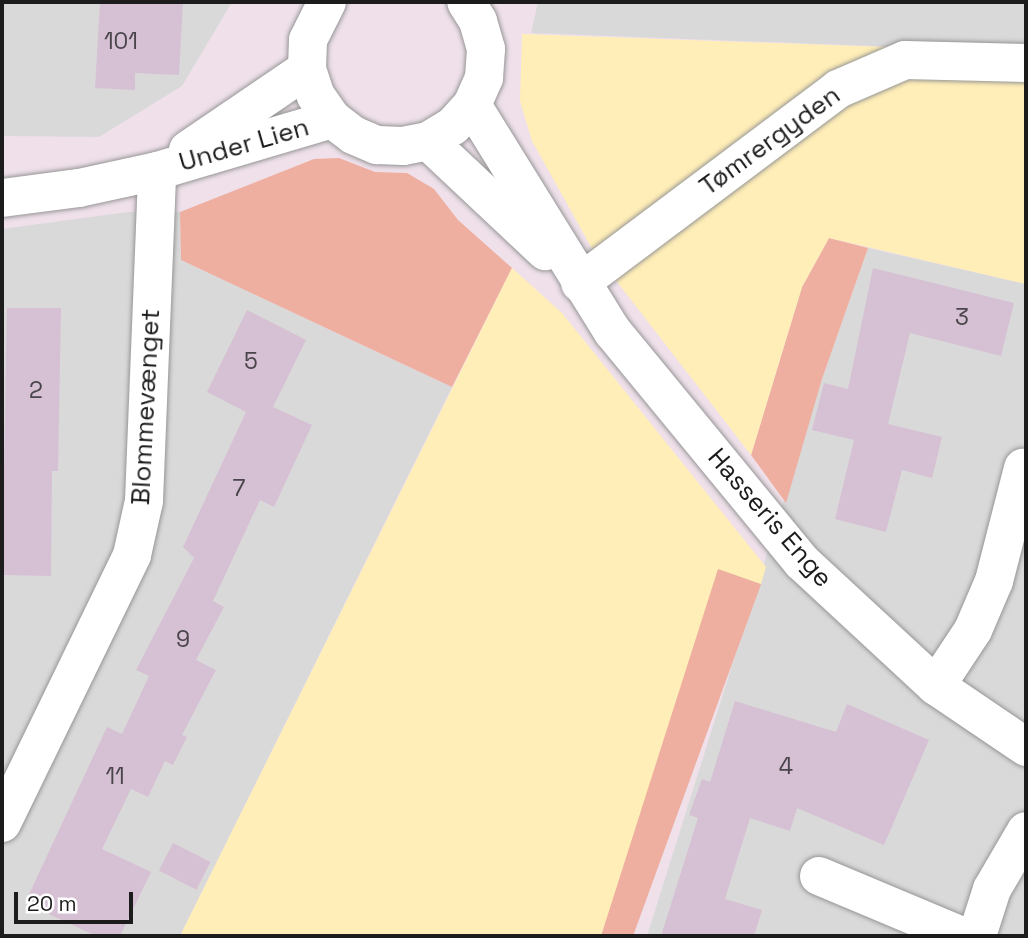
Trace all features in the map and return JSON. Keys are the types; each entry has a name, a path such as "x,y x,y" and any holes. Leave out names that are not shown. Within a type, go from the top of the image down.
{"street":[{"path":"327,2 308,40 307,69 316,96 332,119 353,135 377,145 403,146 428,141 453,126 472,105 484,78 486,49 478,21 466,2"},
{"name":"Tømrergyden","path":"580,283 838,89 905,60 1026,63"},
{"name":"Under Lien","path":"157,171 307,69"},
{"name":"Hasseris Enge","path":"472,105 580,283 613,332 802,562 936,687 1026,747"},
{"name":"Under Lien","path":"2,198 79,188 157,171 332,119"},
{"name":"Hasseris Enge","path":"428,141 580,283"},
{"name":"Blommevænget","path":"2,823 132,555 144,501 157,171"},
{"path":"936,687 973,630 995,581 1023,468"},
{"path":"977,936 992,889 1026,831"},
{"path":"820,876 962,936"}],"shaded area":[{"path":"2,2 232,2 182,86 99,137 2,136"},
{"path":"538,2 1026,2 1026,52 531,33"},
{"path":"522,34 1026,52 1026,284 829,238 802,287 751,455 594,252 532,141 520,101"},
{"path":"339,158 375,172 407,173 434,189 458,220 512,268 452,387 181,260 180,212 314,159"},
{"path":"128,212 180,212 181,260 452,387 180,936 2,936 2,229"},
{"path":"829,238 868,248 822,379 786,503 751,455 802,287"},
{"path":"868,248 1026,284 1026,936 647,936 822,379"},
{"path":"512,268 562,313 766,567 761,584 718,569 601,936 180,936"},
{"path":"718,568 761,584 633,936 600,936 586,931"}],"building":[{"path":"100,2 183,2 179,75 135,73 135,90 95,88"},
{"path":"873,268 1014,303 1001,356 910,333 888,424 942,437 932,478 902,470 886,532 835,519 854,440 812,430 824,383 848,389"},
{"path":"7,308 61,308 58,471 52,471 51,576 2,575"},
{"path":"247,310 306,340 273,407 312,425 274,507 260,500 213,601 224,607 196,660 216,670 182,735 187,737 173,765 165,761 148,797 131,789 102,849 151,872 120,936 96,936 25,903 107,727 122,734 149,676 136,670 194,558 183,547 246,412 207,392"},
{"path":"735,701 836,732 847,704 929,740 884,845 797,808 790,831 750,818 725,899 762,910 754,936 661,936 698,818 689,815 702,779 710,782"},
{"path":"173,843 210,862 196,890 159,871"}]}
